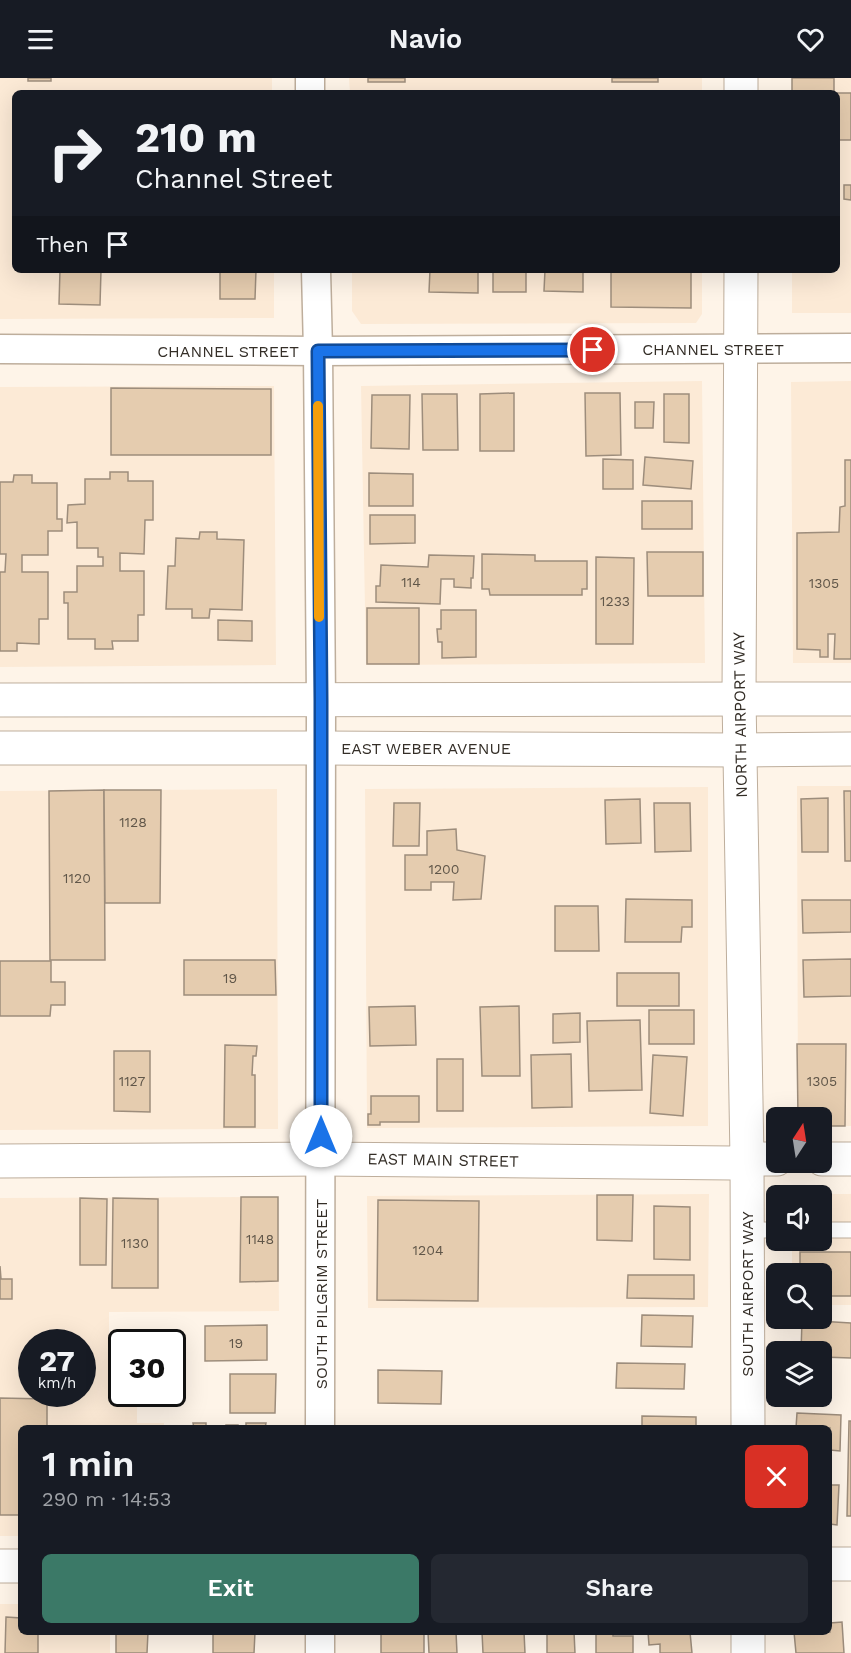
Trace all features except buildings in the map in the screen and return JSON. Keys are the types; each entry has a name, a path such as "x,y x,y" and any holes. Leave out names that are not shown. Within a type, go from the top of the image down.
{"main road":[{"name":"NORTH AIRPORT WAY","path":"741,273 740,750 762,1159"},
{"path":"0,700 851,699"},
{"name":"EAST WEBER AVENUE","path":"0,748 851,749"},
{"name":"EAST MAIN STREET","path":"0,1161 321,1159 732,1163 762,1159"},
{"name":"SOUTH AIRPORT WAY","path":"748,1425 762,1230 762,1159"},
{"path":"832,1159 851,1159"},
{"path":"832,1564 851,1564"},
{"path":"0,1566 18,1566"},
{"path":"748,1635 748,1653"}],"street":[{"name":"SOUTH PILGRIM STREET","path":"316,273 321,701 320,1425"},
{"name":"CHANNEL STREET","path":"0,349 318,351 851,348"},
{"path":"320,1635 320,1653"}],"lane":[{"path":"832,1230 851,1230"}],"shaded area":[{"path":"0,78 272,78 272,90 12,90 12,273 274,273 274,318 0,319"},
{"path":"349,78 702,78 702,90 350,90"},
{"path":"792,78 851,78 851,313 792,313 792,273 840,273 840,90 792,90"},
{"path":"352,273 702,273 702,314 696,323 361,324 352,311"},
{"path":"702,381 705,663 366,665 361,386"},
{"path":"851,381 851,663 793,663 791,382"},
{"path":"274,386 276,665 0,667 0,387"},
{"path":"797,786 851,786 851,1126 832,1126 832,1107 798,1107"},
{"path":"708,787 708,1126 367,1128 365,789"},
{"path":"277,789 278,1129 0,1130 0,791"},
{"path":"709,1194 708,1307 368,1308 367,1196"},
{"path":"832,1194 851,1194 851,1305 832,1305 832,1263 792,1263 792,1251 832,1251"},
{"path":"278,1197 279,1311 109,1312 108,1407 137,1407 137,1423 164,1423 164,1425 18,1425 18,1536 0,1536 0,1198"},
{"path":"0,1604 18,1604 18,1635 110,1635 110,1653 0,1653"}],"slow traffic":[{"path":"318,406 319,617"}],"route":[{"path":"321,1136 318,351 593,350"}]}
